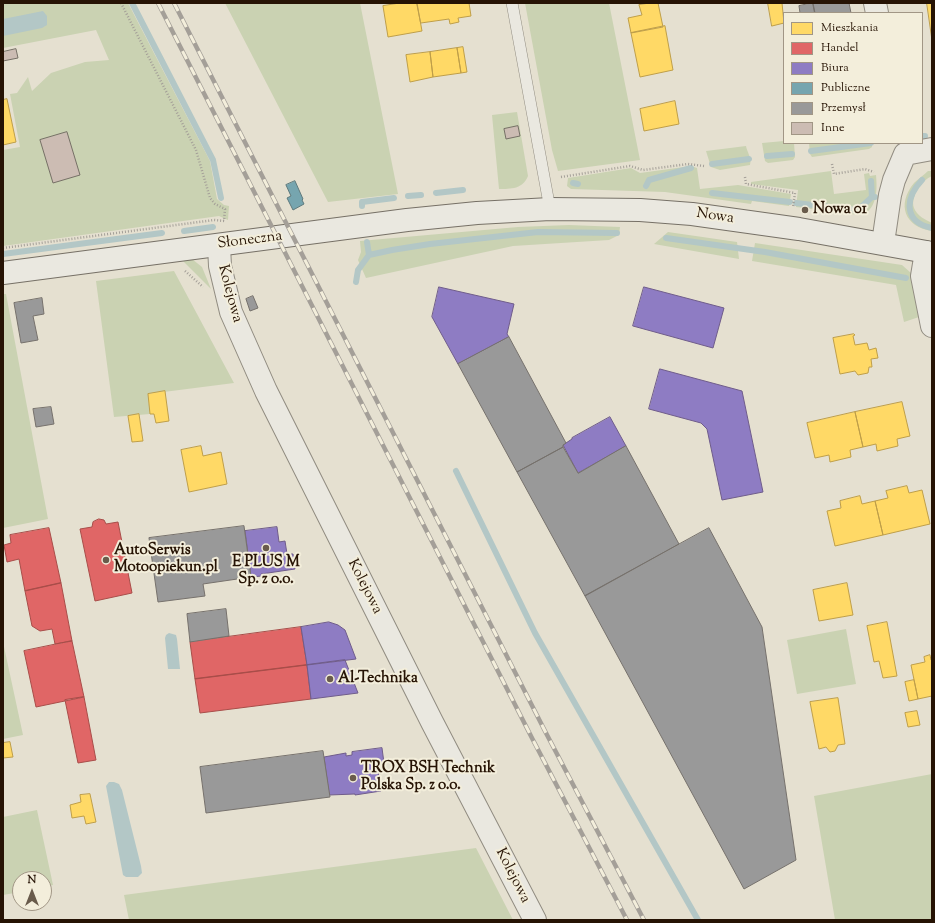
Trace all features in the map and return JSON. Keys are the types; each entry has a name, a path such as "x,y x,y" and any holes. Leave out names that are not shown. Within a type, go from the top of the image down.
{"street":[{"path":"883,244 892,188 904,148 932,149"},
{"name":"Nowa","path":"496,212 550,209 640,210 692,214 799,229 929,252"},
{"name":"Słoneczna","path":"3,273 219,246 407,220 496,212"},
{"name":"Kolejowa","path":"219,246 220,266 231,312 266,391 432,722 535,920"},
{"path":"929,252 922,276 932,326"}],"lane":[{"path":"512,3 550,209"}],"path":[{"path":"121,3 196,150 210,198 215,204 225,209 224,221"},
{"path":"559,177 630,166 643,170 688,164 704,166"},
{"path":"832,164 834,174 866,169 872,170 878,176"},
{"path":"745,177 746,184 795,193 794,202"},
{"path":"3,248 214,220"}],"green space":[{"path":"3,3 128,3 210,161 217,199 224,205 229,206 228,220 219,216 3,246 3,150 20,147 10,94 17,93 28,77 32,91 51,73 85,62 109,60 96,30 3,48"},
{"path":"225,3 360,3 398,194 328,202"},
{"path":"525,3 609,3 640,160 558,171 552,150"},
{"path":"517,112 528,176 520,186 499,189 492,115"},
{"path":"783,141 783,144 794,144 795,157 793,160 768,163 765,161 762,143"},
{"path":"809,144 872,144 872,147 869,149 812,157 810,154"},
{"path":"746,146 750,157 750,165 720,170 711,167 706,151"},
{"path":"691,166 697,168 700,189 738,185 791,194 789,206 752,201 751,204 665,192 571,189 567,186 568,178 631,168 640,173"},
{"path":"831,171 834,194 866,190 864,174 869,173 870,176 876,175 875,200 873,205 866,213 844,214 796,207 798,190 751,184 751,182"},
{"path":"928,171 932,171 932,176 924,181 918,189 915,194 913,204 917,213 932,223 932,231 915,225 906,214 905,207 905,199 908,191 914,183"},
{"path":"569,225 620,227 619,235 609,240 513,246 366,278 358,260 361,252 360,241 518,227"},
{"path":"668,232 737,242 739,259 654,244"},
{"path":"755,243 902,265 911,273 919,317 904,322 896,285 752,261"},
{"path":"192,259 202,267 211,289 182,260"},
{"path":"174,271 234,383 148,394 150,414 114,417 96,281"},
{"path":"3,294 6,294 48,519 3,528"},
{"path":"846,629 856,684 797,694 787,640"},
{"path":"3,642 23,735 3,739"},
{"path":"932,774 932,920 835,920 814,796"},
{"path":"37,810 50,871 12,871 12,893 3,895 3,817"},
{"path":"476,848 513,920 129,920 124,895"}],"shaded area":[{"path":"43,11 47,16 47,25 42,28 3,36 3,19"},
{"path":"169,633 176,635 180,669 168,669 165,638"},
{"path":"109,782 119,784 122,790 141,866 142,873 138,877 126,877 123,875 106,786"}],"building: Mieszkania":[{"path":"400,3 417,3 422,31 388,37 383,6"},
{"path":"417,3 469,3 471,16 458,18 459,22 450,24 449,19 421,23"},
{"path":"658,3 663,27 631,33 628,18 642,15 639,5"},
{"path":"768,3 782,3 783,23 772,26"},
{"path":"927,3 932,3 932,40"},
{"path":"665,26 673,70 640,77 631,33"},
{"path":"463,47 467,72 461,73 457,48"},
{"path":"457,48 461,73 433,77 430,52"},
{"path":"430,52 433,77 410,82 406,55"},
{"path":"7,99 16,142 3,145 3,100"},
{"path":"675,101 679,124 644,131 640,109"},
{"path":"854,334 855,345 867,343 869,350 876,348 878,358 871,359 872,367 869,367 868,373 858,375 855,371 840,374 833,338"},
{"path":"165,391 169,421 156,423 154,414 150,414 148,394"},
{"path":"902,402 910,436 897,439 898,446 877,451 876,444 863,447 855,412"},
{"path":"855,412 863,447 850,450 851,457 830,462 829,455 815,458 807,423"},
{"path":"139,414 143,441 132,442 128,416"},
{"path":"201,446 203,456 221,452 227,484 189,492 181,450"},
{"path":"907,486 909,493 922,490 930,524 883,535 875,501 888,498 886,491"},
{"path":"860,496 862,504 875,501 883,535 835,546 827,511 841,508 840,501"},
{"path":"847,583 853,615 819,621 813,590"},
{"path":"887,622 897,676 883,678 879,661 874,662 867,626"},
{"path":"930,655 932,660 932,696 918,699 911,665 925,662 924,657"},
{"path":"914,680 918,699 909,701 905,682"},
{"path":"838,698 845,744 838,745 835,751 830,752 826,747 819,749 810,702"},
{"path":"917,711 920,725 908,727 905,713"},
{"path":"10,742 13,757 3,758 3,743"},
{"path":"90,794 96,822 86,824 84,816 72,818 70,805 81,802 80,795"}],"building: Handel":[{"name":"AutoSerwis Motoopiekun.pl","path":"99,519 104,520 106,524 118,522 132,593 95,601 80,529 92,527 93,522"},
{"path":"49,528 61,583 25,591 19,559 7,562 4,545 11,543 10,535"},
{"path":"61,583 72,641 55,644 52,629 40,631 32,626 25,591"},
{"path":"301,627 307,665 195,679 190,642"},
{"path":"72,641 84,697 36,707 24,651"},
{"path":"307,665 311,699 200,713 195,679"},
{"path":"84,697 96,760 78,763 65,700"}],"building: Biura":[{"path":"439,287 514,304 507,334 509,337 458,364 432,317"},
{"path":"644,287 724,308 713,348 633,326"},
{"path":"660,369 742,391 763,492 722,500 707,429 701,423 649,409"},
{"path":"610,417 626,446 578,473 563,445 572,438"},
{"name":"E PLUS M Sp. z o.o.","path":"277,527 279,542 285,541 287,554 293,554 295,569 251,577 245,531"},
{"path":"329,622 338,625 345,630 356,659 307,665 301,627"},
{"name":"Al-Technika","path":"345,660 358,693 311,699 307,665"},
{"name":"TROX BSH Technik Polska Sp. z o.o.","path":"382,748 384,763 377,764 381,791 355,795 329,795 324,757 346,753 346,756 352,755 352,752"}],"building: Publiczne":[{"path":"295,181 304,204 293,210 287,198 291,196 286,185"}],"building: Przemysł":[{"path":"813,3 849,3 851,12 815,12"},
{"path":"813,3 815,12 800,12 799,6"},
{"path":"253,296 258,308 250,311 246,299"},
{"path":"42,298 44,314 33,316 38,340 21,343 14,303"},
{"path":"509,337 566,443 563,447 517,472 458,364"},
{"path":"51,407 54,424 36,427 33,409"},
{"path":"626,446 679,544 585,596 517,472 563,447 578,473"},
{"path":"244,526 251,577 203,584 205,596 158,602 149,538"},
{"path":"709,528 762,627 796,860 744,889 585,596"},
{"path":"226,609 229,636 190,642 187,614"},
{"path":"323,751 330,797 206,813 200,767"}],"building: Inne":[{"path":"16,49 18,58 3,61 3,52"},
{"path":"518,126 520,136 506,139 504,129"},
{"path":"67,132 80,175 53,183 40,140"}],"waterway":[{"path":"132,3 213,160 221,198"},
{"path":"811,151 864,144"},
{"path":"767,156 792,154"},
{"path":"712,164 749,159"},
{"path":"646,186 649,180 691,168"},
{"path":"922,180 912,194 910,208 912,215 916,220 923,225 932,228"},
{"path":"871,181 872,197"},
{"path":"573,183 578,184"},
{"path":"436,193 463,190"},
{"path":"712,193 790,202"},
{"path":"408,196 421,195"},
{"path":"796,203 855,210 859,209 872,197 875,197"},
{"path":"362,206 362,202 394,198"},
{"path":"184,231 213,227"},
{"path":"369,255 430,244 538,232 617,233"},
{"path":"3,254 162,233"},
{"path":"666,238 765,252 906,278"},
{"path":"356,282 358,270 369,255 367,242"},
{"path":"456,471 535,633 698,920"}],"railway":[{"path":"158,3 533,740 627,920"},
{"path":"174,3 546,733 644,920"}],"place":[{"name":"Nowa 01","path":"805,210"},
{"name":"E PLUS M Sp. z o.o.","path":"266,548"},
{"name":"AutoSerwis Motoopiekun.pl","path":"106,560"},
{"name":"Al-Technika","path":"330,679"},
{"name":"TROX BSH Technik Polska Sp. z o.o.","path":"353,778"}]}
